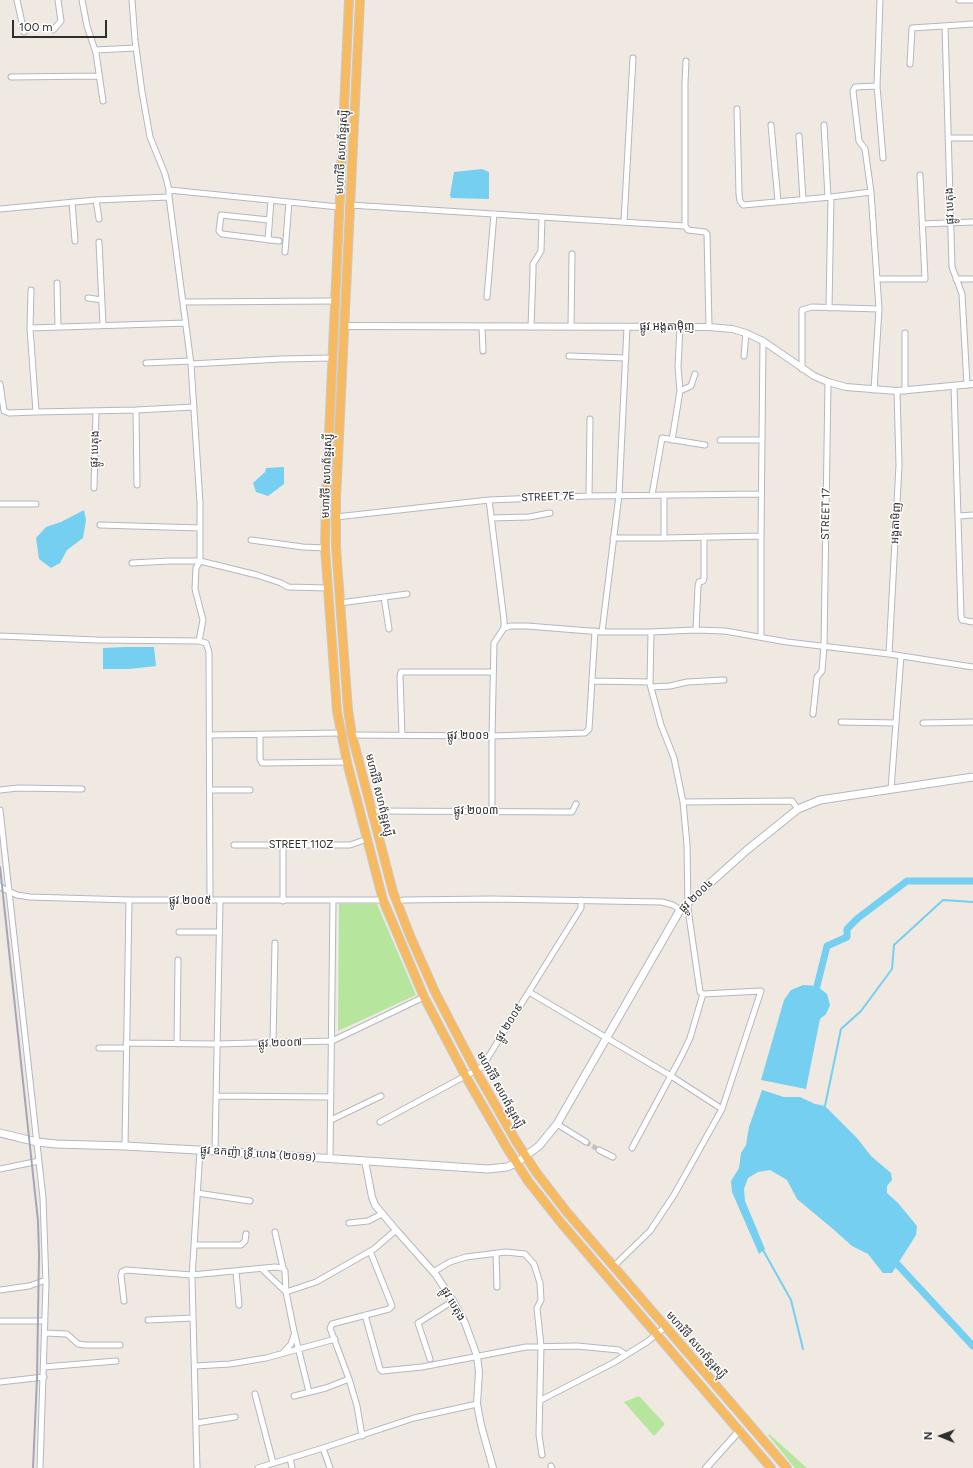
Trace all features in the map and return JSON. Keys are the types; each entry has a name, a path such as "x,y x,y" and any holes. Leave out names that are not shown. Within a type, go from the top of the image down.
{"highway":[{"name":"មហាវិថី សហព័ន្ធរុស្ស៊ី","path":"349,0 332,358 325,548 337,711 340,733 382,900 424,997 466,1077 516,1163 554,1215 740,1430 771,1468"},
{"name":"មហាវិថី សហព័ន្ធរុស្ស៊ី","path":"360,0 336,517 337,565 348,710 352,735 396,902 432,985 476,1071 526,1156 566,1211 787,1468"},
{"path":"330,407 341,408"},
{"path":"326,566 337,565"},
{"path":"740,1430 749,1422"}],"main road":[{"name":"ផ្លូវ ២០០៤","path":"516,1163 539,1146 556,1124 680,910 747,850 798,809 820,800 973,777"},
{"name":"ផ្លូវ ឧកញ៉ា ទ្រី ហេង (២០១១)","path":"0,1133 37,1142 56,1144 200,1150 488,1169 507,1167 516,1163"}],"street":[{"path":"17,0 24,32"},
{"path":"53,30 61,20 58,0"},
{"path":"82,0 86,26 95,50 103,101"},
{"path":"132,0 136,48 142,92 150,137 165,174 169,190 186,323 194,407 200,503 200,561 196,568 195,589 203,620 199,641"},
{"path":"880,0 877,86 883,158"},
{"path":"959,0 973,0"},
{"path":"910,64 912,28 973,24"},
{"name":"ផ្លូវ បេតុង","path":"945,26 952,267 962,294 970,384"},
{"path":"95,50 136,48"},
{"path":"624,222 633,58"},
{"path":"685,226 686,61"},
{"path":"11,77 99,76"},
{"path":"874,390 879,309 871,192 865,149 860,141 853,91 855,87 877,86"},
{"path":"736,109 740,201 743,205 871,192"},
{"path":"771,125 778,201"},
{"path":"824,125 830,197 829,308"},
{"path":"799,136 803,200"},
{"path":"948,138 973,138"},
{"path":"877,279 925,279 920,175"},
{"path":"169,190 340,207"},
{"path":"0,208 96,200 169,198"},
{"path":"96,200 99,219"},
{"path":"268,240 271,200"},
{"path":"72,202 75,241"},
{"path":"285,252 289,202"},
{"path":"350,205 685,226 688,230 704,232 707,234 709,327"},
{"path":"269,220 223,214 220,217 220,234 279,241"},
{"path":"487,297 494,214"},
{"path":"531,327 533,271 534,264 541,251 542,217"},
{"path":"922,224 973,222"},
{"path":"99,242 103,325"},
{"path":"571,327 572,254"},
{"path":"956,279 973,279"},
{"path":"57,283 58,327"},
{"path":"31,290 30,328 36,412"},
{"path":"88,298 102,300"},
{"path":"183,302 335,301"},
{"path":"802,368 802,310 812,307 879,309"},
{"path":"30,328 186,323"},
{"name":"ផ្លូវ អង្តតាម៉ិញ","path":"344,326 709,327 746,333 763,341 802,368 828,382 846,387 905,391 970,384"},
{"path":"482,327 483,351"},
{"path":"602,632 619,496 627,327"},
{"path":"672,440 680,391 678,367 680,327"},
{"path":"744,356 746,333"},
{"path":"905,333 905,391"},
{"path":"761,637 760,536 763,341"},
{"path":"569,356 626,358"},
{"path":"146,363 332,358"},
{"path":"680,391 691,386 695,374"},
{"name":"STREET 17","path":"813,714 817,677 822,671 824,646 828,382"},
{"path":"0,384 4,411 9,413 194,407"},
{"path":"954,386 961,616 962,620 973,622"},
{"name":"អង្គតាមិញ","path":"889,654 899,465 896,391"},
{"path":"136,410 137,485"},
{"name":"ផ្លូវ បេតុង","path":"94,488 96,411"},
{"path":"589,496 590,419"},
{"path":"652,495 662,438 705,445"},
{"path":"720,440 761,440"},
{"name":"STREET 7E","path":"336,517 489,500 589,496 761,494"},
{"path":"664,495 664,538"},
{"path":"489,500 504,620 504,628 494,643 492,811"},
{"path":"0,504 36,504"},
{"path":"491,518 529,517 550,513"},
{"path":"959,516 973,516"},
{"path":"100,525 200,528"},
{"path":"613,538 704,538 760,536"},
{"path":"696,630 698,586 699,582 703,581 704,578 704,538"},
{"path":"251,540 302,547 325,548"},
{"path":"132,563 200,561 257,575 281,583 288,587 328,588"},
{"path":"340,603 408,594"},
{"path":"384,597 389,629"},
{"path":"504,628 511,626 542,626 602,632 696,630 725,631 973,667"},
{"path":"595,631 592,681 670,686 687,682 724,680"},
{"path":"613,1267 650,1231 674,1195 722,1109 761,992 704,994 700,992 688,902 687,845 682,802 674,758 661,725 651,684 651,632"},
{"path":"0,636 97,640 199,641 206,643 209,652 210,901"},
{"path":"891,789 900,656"},
{"path":"402,735 401,672 493,672"},
{"name":"ផ្លូវ ២០០១","path":"352,735 492,736 583,734 589,729 592,681"},
{"path":"841,722 896,723"},
{"path":"923,723 973,722"},
{"path":"210,735 340,733"},
{"path":"260,735 260,759 262,763 347,762"},
{"path":"0,790 18,788 82,789"},
{"path":"210,790 250,790"},
{"path":"682,802 792,801 798,809"},
{"name":"ផ្លូវ ២០០៣","path":"371,811 572,812 576,804"},
{"path":"0,810 43,1198 46,1280 40,1468"},
{"name":"STREET 110Z","path":"234,845 350,845 367,839"},
{"path":"283,845 283,901"},
{"name":"ផ្លូវ ២០០៥","path":"0,886 17,895 30,897 210,901 382,900"},
{"path":"125,1146 129,900"},
{"path":"396,902 409,900 581,900 662,902 673,905 680,910"},
{"name":"ផ្លូវ ២០០៩","path":"380,1122 466,1077 482,1067 581,908 581,900"},
{"path":"215,1151 220,901"},
{"path":"330,1158 333,901"},
{"path":"179,932 219,932"},
{"path":"273,1043 275,943"},
{"path":"177,1044 178,960"},
{"path":"529,992 671,1076 722,1109"},
{"path":"632,1148 690,1038 704,994"},
{"name":"ផ្លូវ ២០០៧","path":"99,1048 177,1044 332,1041 424,997"},
{"path":"216,1096 331,1097"},
{"path":"331,1120 381,1096"},
{"path":"556,1124 586,1142"},
{"path":"197,1468 192,1275 200,1150"},
{"path":"599,1150 613,1157"},
{"path":"0,1169 39,1160"},
{"name":"ផ្លូវ បេតុង","path":"365,1161 375,1205 433,1272 453,1301 465,1323 477,1356 479,1382 477,1404 481,1425 493,1468"},
{"path":"197,1192 250,1201"},
{"path":"349,1223 368,1221 382,1214"},
{"path":"286,1292 316,1282 370,1251 396,1230"},
{"path":"275,1232 285,1271 286,1292 298,1350 309,1392"},
{"path":"194,1245 242,1245 245,1241 246,1234"},
{"path":"362,1436 357,1406 349,1379 330,1328 332,1324 389,1309 392,1306 370,1251"},
{"path":"433,1272 450,1262 466,1257 506,1252 525,1254 534,1264 540,1283 541,1300 537,1308 541,1346 541,1400 539,1435 542,1455"},
{"path":"496,1253 497,1287"},
{"path":"124,1301 121,1276 122,1272 126,1270 192,1275 283,1268"},
{"path":"262,1269 286,1292"},
{"path":"236,1271 239,1305"},
{"path":"0,1290 30,1286 46,1280"},
{"path":"430,1359 418,1323 453,1301"},
{"path":"365,1315 380,1369 382,1371 422,1367 526,1347 541,1346 578,1346 618,1350 626,1355"},
{"path":"148,1320 193,1318"},
{"path":"0,1321 45,1321"},
{"path":"541,1400 626,1355 647,1342 666,1327"},
{"path":"282,1354 291,1344 294,1331"},
{"path":"45,1332 67,1334 78,1344 120,1344"},
{"path":"195,1366 230,1364 282,1354 335,1339"},
{"path":"44,1367 116,1361"},
{"path":"0,1382 44,1377"},
{"path":"294,1396 349,1379"},
{"path":"255,1394 273,1464"},
{"path":"258,1468 362,1436 414,1418 477,1404"},
{"path":"196,1423 235,1417"},
{"path":"706,1468 740,1430"},
{"path":"324,1448 330,1468"},
{"path":"290,1458 292,1468"}],"green space":[{"path":"339,904 377,904 416,995 338,1031"},
{"path":"639,1396 665,1424 654,1436 624,1402"},
{"path":"769,1434 807,1468 795,1468 768,1435"}],"water":[{"path":"482,169 489,172 489,199 451,198 450,195 454,172"},
{"path":"284,467 284,484 268,496 256,492 253,483 265,472 266,468"},
{"path":"84,510 86,520 83,538 67,550 60,563 51,568 39,559 36,538 46,527 61,522"},
{"path":"154,647 156,666 129,669 103,669 103,648"},
{"path":"803,985 817,986 827,994 830,1005 826,1014 820,1019 806,1089 761,1080 784,1000 791,990"},
{"path":"762,1090 784,1097 800,1097 815,1104 825,1106 857,1138 871,1156 891,1173 892,1180 887,1186 887,1193 898,1203 917,1226 916,1235 892,1273 883,1273 868,1254 852,1246 797,1199 787,1180 770,1170 758,1172 748,1178 744,1189 745,1201 765,1249 759,1254 732,1192 731,1181 739,1168 741,1153 746,1145 749,1127"}],"waterway":[{"path":"817,986 827,946 847,937 847,929 858,918 907,881 973,881"},
{"path":"825,1106 841,1029 861,1011 892,969 894,945 943,900 973,902"},
{"path":"763,1250 791,1300 803,1349"},
{"path":"897,1264 973,1346"}],"tunnel":[{"path":"586,1142 599,1150"}],"railway":[{"path":"0,867 38,1221 39,1255 37,1378 33,1468"}]}
